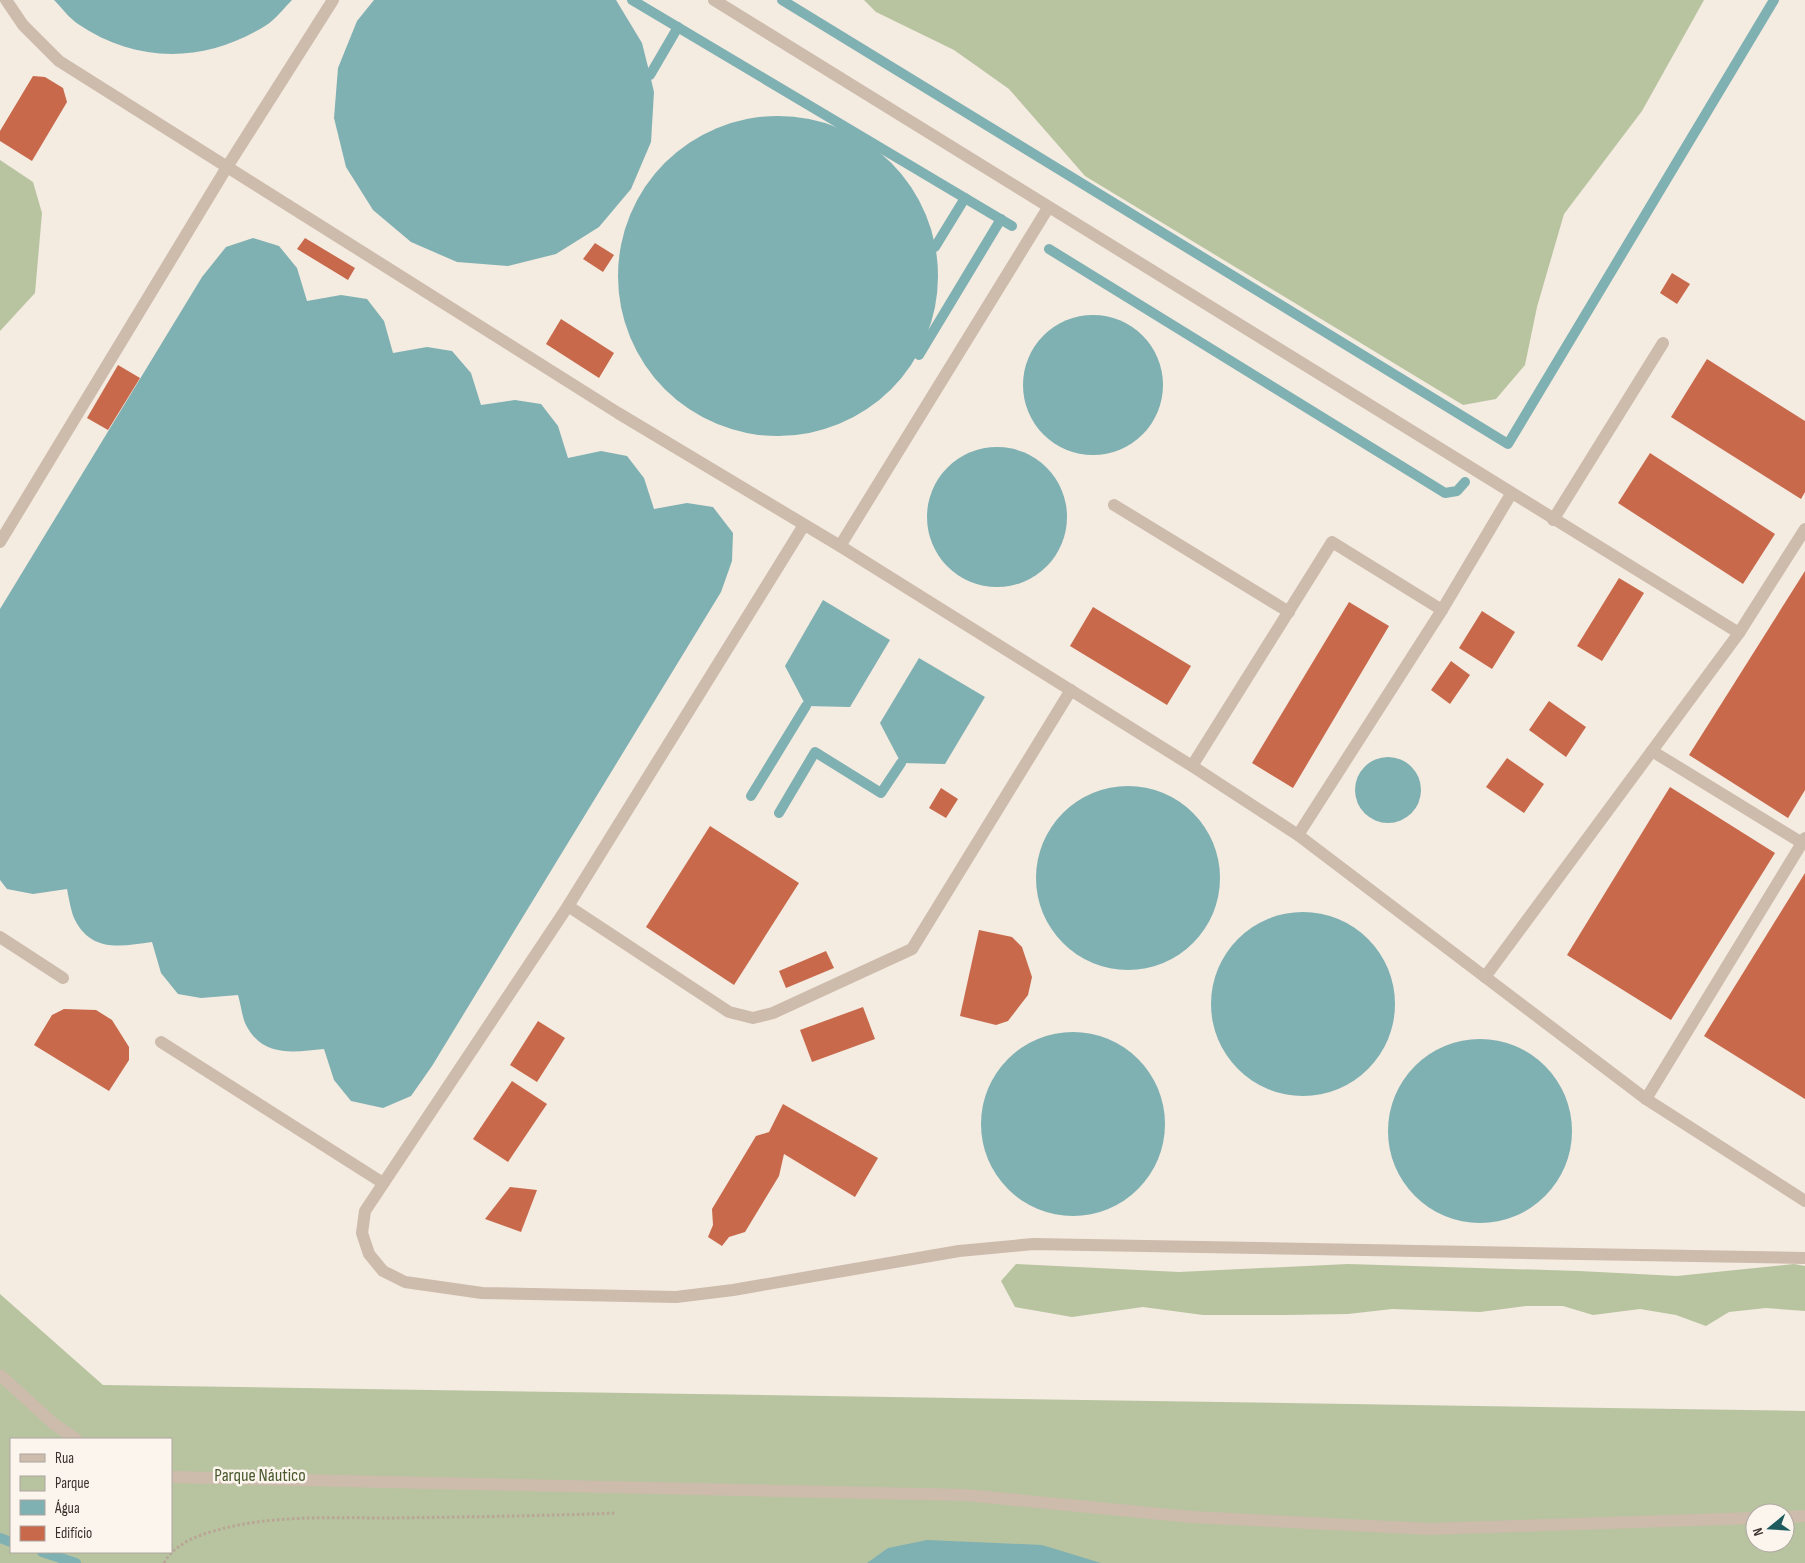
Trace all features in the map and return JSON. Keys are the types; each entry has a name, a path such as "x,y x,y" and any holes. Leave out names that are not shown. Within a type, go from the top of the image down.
{"lane":[{"path":"6,0 23,25 59,61 618,413 840,546 1071,690 1298,835 1646,1099 1805,1201"},
{"path":"0,542 227,167 333,0"},
{"path":"714,0 1552,520 1739,633"},
{"path":"840,546 1048,208"},
{"path":"1552,520 1663,343"},
{"path":"1298,835 1442,610 1511,494"},
{"path":"1114,505 1289,612"},
{"path":"804,526 568,906 365,1211 362,1233 369,1254 383,1271 404,1282 482,1292 676,1297 733,1290 959,1251 1032,1244 1805,1258"},
{"path":"1485,977 1739,633 1805,530"},
{"path":"1192,766 1332,542 1442,610"},
{"path":"568,906 729,1012 753,1018 773,1013 912,949 1071,690"},
{"path":"1646,1099 1804,841 1652,751"},
{"path":"0,937 63,978"},
{"path":"161,1042 383,1182"},
{"path":"0,1375 54,1424 75,1438"},
{"path":"172,1477 965,1495 1192,1517 1429,1529 1745,1518"}],"path":[{"path":"164,1563 168,1557 196,1536 227,1527 294,1519 527,1517 622,1513"}],"green space":[{"path":"864,0 1704,0 1642,111 1564,214 1537,307 1525,365 1496,399 1463,405 1085,176 1009,89 954,50 876,12"},
{"path":"0,160 33,182 42,213 35,293 0,331"},
{"path":"1016,1264 1179,1272 1348,1264 1677,1276 1794,1264 1805,1266 1805,1311 1766,1308 1729,1312 1706,1326 1676,1315 1640,1309 1593,1315 1563,1306 1526,1306 1480,1312 1392,1309 1348,1314 1285,1315 1203,1315 1143,1307 1072,1317 1015,1307 1001,1281"},
{"name":"Parque Náutico","path":"0,1294 103,1385 1805,1411 1805,1563 0,1563"}],"water":[{"path":"54,0 292,0 269,23 242,38 219,47 171,54 147,52 101,37 75,22"},
{"path":"374,0 616,0 642,43 650,75 654,92 651,142 631,189 599,227 556,254 508,266 457,262 411,242 373,210 346,167 334,118 338,68 357,21"},
{"path":"778,116 809,119 839,128 867,143 891,163 911,187 926,215 935,245 938,276 935,307 926,337 911,365 891,389 867,409 839,424 809,433 778,436 747,433 717,424 689,409 665,389 645,365 630,337 621,307 618,276 621,245 630,215 645,187 665,163 689,143 717,128 747,119"},
{"path":"253,238 279,246 297,268 307,301 341,295 367,299 384,321 393,353 427,347 452,351 471,373 481,405 515,400 541,404 558,426 568,458 601,451 627,456 644,478 654,509 687,503 713,507 733,533 732,561 721,592 432,1066 411,1096 383,1108 351,1101 334,1080 324,1049 280,1050 270,1048 261,1043 253,1036 246,1025 238,995 201,998 178,994 161,973 152,942 109,945 99,943 90,938 82,931 75,920 67,889 33,894 7,889 0,880 0,609 202,277 226,247"},
{"path":"1093,315 1107,316 1120,320 1143,335 1158,358 1162,371 1162,399 1158,412 1143,435 1120,450 1107,454 1093,455 1079,454 1066,450 1043,435 1028,412 1024,399 1023,385 1024,371 1028,358 1043,335 1066,320 1079,316"},
{"path":"997,447 1011,448 1024,452 1047,467 1062,490 1066,503 1066,531 1062,544 1047,567 1024,582 1011,586 997,587 983,586 970,582 947,567 932,544 928,531 927,517 928,503 932,490 947,467 970,452 983,448"},
{"path":"823,600 890,640 850,707 806,706 785,666"},
{"path":"919,658 985,697 945,764 901,763 880,723"},
{"path":"1388,757 1401,760 1411,767 1418,777 1421,790 1418,803 1411,813 1401,820 1388,823 1375,820 1365,813 1358,803 1355,790 1358,777 1365,767 1375,760"},
{"path":"1137,786 1146,787 1172,797 1187,807 1199,819 1209,834 1216,851 1219,860 1219,896 1209,922 1199,937 1187,949 1172,959 1146,969 1119,970 1110,969 1084,959 1069,949 1057,937 1047,922 1037,896 1036,869 1037,860 1047,834 1057,819 1069,807 1084,797 1110,787"},
{"path":"1312,912 1321,913 1347,923 1362,933 1374,945 1384,960 1391,977 1394,986 1394,1022 1384,1048 1374,1063 1362,1075 1347,1085 1321,1095 1294,1096 1285,1095 1259,1085 1244,1075 1232,1063 1222,1048 1212,1022 1211,995 1212,986 1222,960 1232,945 1244,933 1259,923 1285,913"},
{"path":"1082,1032 1091,1033 1117,1043 1132,1053 1144,1065 1154,1080 1161,1097 1164,1106 1164,1142 1154,1168 1144,1183 1132,1195 1117,1205 1091,1215 1064,1216 1055,1215 1029,1205 1014,1195 1002,1183 992,1168 982,1142 981,1115 982,1106 992,1080 1002,1065 1014,1053 1029,1043 1055,1033"},
{"path":"1489,1039 1498,1040 1524,1050 1539,1060 1551,1072 1561,1087 1568,1104 1571,1113 1571,1149 1561,1175 1551,1190 1539,1202 1524,1212 1498,1222 1471,1223 1462,1222 1436,1212 1421,1202 1409,1190 1399,1175 1389,1149 1388,1122 1389,1113 1399,1087 1409,1072 1421,1060 1436,1050 1462,1040"},
{"path":"927,1540 1042,1545 1101,1563 867,1563 888,1548"}],"building":[{"path":"33,76 45,77 63,88 67,102 32,161 0,141 0,131"},
{"path":"305,238 355,268 348,280 297,249"},
{"path":"595,243 614,255 603,272 583,259"},
{"path":"1672,273 1690,284 1677,304 1660,293"},
{"path":"561,319 614,353 599,378 546,344"},
{"path":"1707,359 1805,421 1805,492 1801,499 1671,417"},
{"path":"118,365 140,378 108,430 87,418"},
{"path":"1650,453 1775,534 1743,584 1618,503"},
{"path":"1805,571 1805,790 1788,818 1689,755"},
{"path":"1619,578 1644,593 1602,661 1577,646"},
{"path":"1349,602 1389,626 1293,788 1252,763"},
{"path":"1093,607 1191,666 1167,705 1070,646"},
{"path":"1482,611 1515,632 1492,669 1459,648"},
{"path":"1451,661 1470,675 1450,704 1431,690"},
{"path":"1549,701 1586,727 1566,757 1529,730"},
{"path":"1507,758 1544,784 1524,813 1486,787"},
{"path":"1670,787 1775,853 1671,1020 1567,955"},
{"path":"941,788 958,799 946,818 929,808"},
{"path":"710,826 799,883 734,985 646,927"},
{"path":"1805,873 1805,1099 1704,1036"},
{"path":"979,930 1012,937 1022,947 1032,977 1028,995 1008,1021 996,1025 960,1016"},
{"path":"826,951 834,968 786,988 779,971"},
{"path":"863,1007 875,1039 812,1062 800,1030"},
{"path":"64,1009 96,1010 112,1020 129,1047 129,1060 109,1091 34,1045 52,1015"},
{"path":"538,1021 565,1038 537,1082 510,1065"},
{"path":"512,1081 547,1104 508,1162 473,1139"},
{"path":"783,1104 878,1158 855,1197 784,1154 779,1176 745,1232 729,1237 722,1246 708,1237 713,1225 712,1209 756,1136 769,1132"},
{"path":"510,1187 537,1190 521,1232 485,1219"}],"waterway":[{"path":"632,0 1012,226"},
{"path":"782,0 1508,444 1774,0"},
{"path":"650,75 678,27"},
{"path":"935,247 965,198"},
{"path":"919,355 1001,219"},
{"path":"1049,249 1445,493 1457,491 1465,482"},
{"path":"751,796 806,706"},
{"path":"779,813 815,752 881,793 901,763"},
{"path":"0,1538 10,1542"},
{"path":"45,1553 76,1563"}]}
